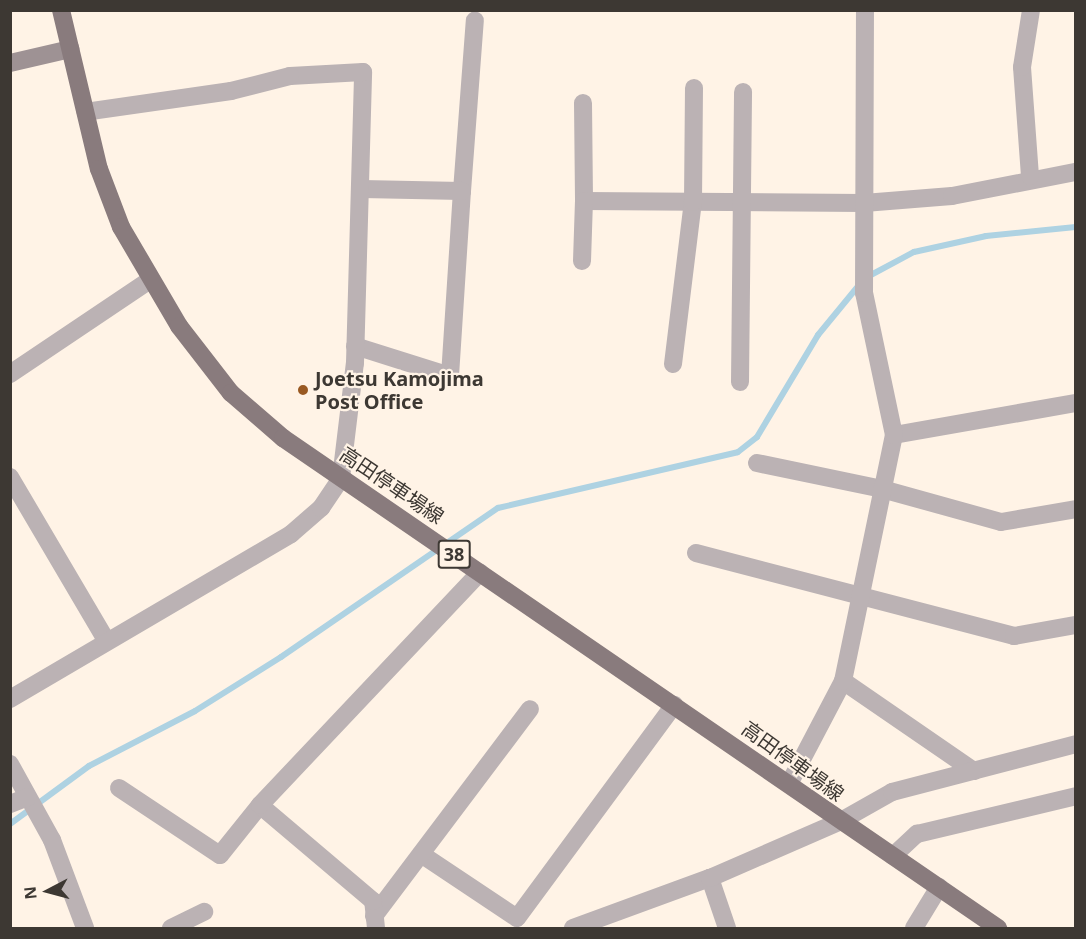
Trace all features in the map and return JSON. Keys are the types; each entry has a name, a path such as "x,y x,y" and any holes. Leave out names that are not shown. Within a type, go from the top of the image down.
{"main road":[{"name":"38","path":"61,10 70,49"},
{"path":"10,63 70,49"},
{"name":"高田停車場線","path":"70,49 103,178 150,280 231,393 341,478 789,784 839,822 998,928"}],"street":[{"path":"789,784 843,681 894,435 864,294 865,10"},
{"path":"1030,176 1022,68 1031,10"},
{"path":"355,346 450,376 475,20"},
{"path":"10,699 105,640 291,534 321,508 341,478 355,346 362,189 363,72 290,76 231,91 86,112"},
{"path":"673,364 693,202 694,88"},
{"path":"740,382 743,92"},
{"path":"582,261 583,103"},
{"path":"584,201 864,203 952,196 1030,176 1076,172"},
{"path":"362,189 462,191"},
{"path":"10,374 150,280"},
{"path":"894,435 1076,403"},
{"path":"758,463 882,489 1001,522 1076,509"},
{"path":"10,477 105,640"},
{"path":"696,553 863,593 1014,636 1076,625"},
{"path":"119,788 220,855 260,804 480,572"},
{"path":"843,681 974,771"},
{"path":"421,854 517,918 674,705"},
{"path":"375,922 421,854 530,709"},
{"path":"573,928 612,922 839,822 892,792 1076,744"},
{"path":"10,764 52,840 85,928"},
{"path":"893,856 917,834 1076,796"},
{"path":"10,804 28,797"},
{"path":"260,804 373,901 375,922"},
{"path":"710,878 727,928"},
{"path":"914,928 939,888"},
{"path":"171,928 204,912"}],"waterway":[{"path":"869,276 914,252 986,236 1076,227"},
{"path":"10,824 89,766 195,711 281,657 498,508 738,452 757,437 818,335 859,285"}],"place":[{"name":"Joetsu Kamojima Post Office","path":"303,390"}]}
